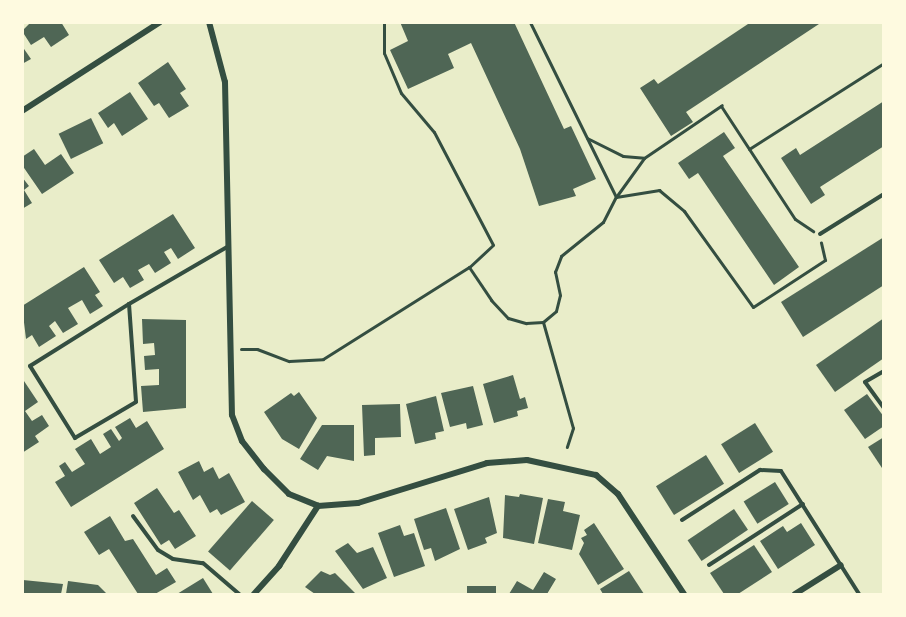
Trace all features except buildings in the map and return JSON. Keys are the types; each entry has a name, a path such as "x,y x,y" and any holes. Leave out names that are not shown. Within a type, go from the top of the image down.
{"street":[{"path":"22,111 160,22"},
{"path":"209,22 225,82 232,415 242,441 289,494 318,506 358,503 487,463 527,460 596,474 618,494 684,594"},
{"path":"254,594 279,566 318,506"},
{"path":"795,594 841,565"}],"lane":[{"path":"820,234 884,194"},
{"path":"129,304 136,402 75,438 30,366 129,304 227,248"},
{"path":"884,371 865,382 884,408"},
{"path":"682,520 760,470 781,471 859,594"},
{"path":"709,565 803,504"},
{"path":"133,516 158,550 173,559 203,563 239,594"}],"path":[{"path":"230,350 257,349 289,361 323,359 469,267 493,245 434,132 401,93 384,53 384,22"},
{"path":"530,22 616,197"},
{"path":"749,149 884,63"},
{"path":"469,267 491,300 508,318 526,323 543,322 555,311 560,295 555,272 561,256 603,222 616,197 644,158 722,105 795,219 820,234 825,260 753,307 684,211 659,190 616,197"},
{"path":"587,138 623,156 644,158"},
{"path":"543,322 573,428 567,447"}]}
